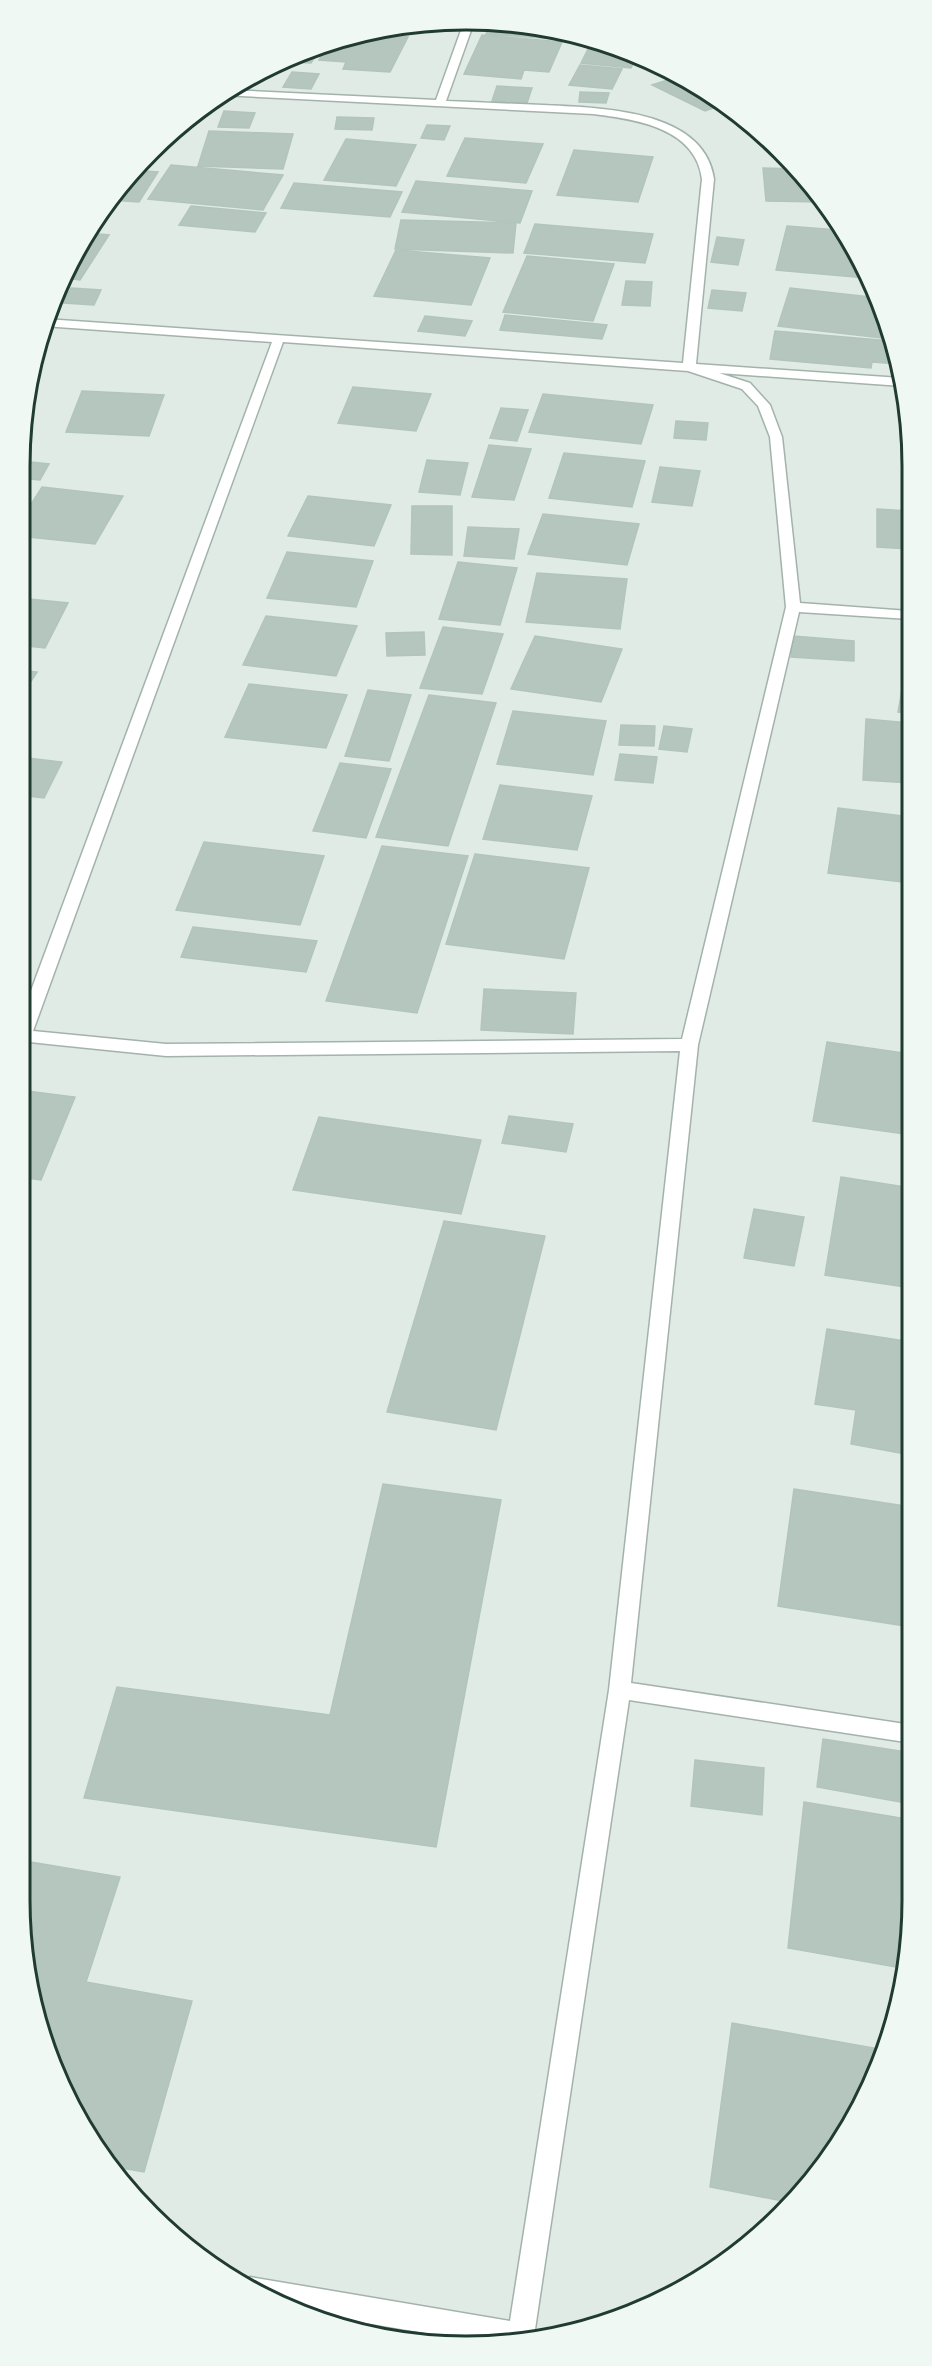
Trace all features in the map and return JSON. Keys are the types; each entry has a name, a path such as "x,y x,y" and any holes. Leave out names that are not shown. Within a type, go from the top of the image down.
{"street":[{"path":"440,103 466,30"},
{"path":"239,94 627,115 666,128 693,145 705,162 708,178 689,367"},
{"path":"54,323 894,381"},
{"path":"30,1012 279,338"},
{"path":"522,2332 620,1690 689,1045 793,608 776,437 764,405 746,386 689,367"},
{"path":"793,608 902,615"},
{"path":"30,1037 166,1050 689,1045"},
{"path":"620,1690 902,1732"},
{"path":"284,2296 501,2334"}],"building":[{"path":"487,31 495,31 555,39 486,34"},
{"path":"482,35 562,42 549,72 524,70 521,79 464,74"},
{"path":"408,37 390,72 343,69 346,62 319,60 322,54 353,45 381,38"},
{"path":"589,48 633,63 631,68 581,63"},
{"path":"315,57 311,63 301,62"},
{"path":"580,65 622,69 612,89 569,85"},
{"path":"292,72 319,74 311,89 283,87"},
{"path":"668,80 714,108 705,111 652,85"},
{"path":"497,86 532,88 527,103 492,101"},
{"path":"580,92 609,93 606,103 579,102"},
{"path":"224,111 255,113 249,128 218,127"},
{"path":"337,117 374,118 372,130 335,129"},
{"path":"427,125 450,126 444,140 421,138"},
{"path":"209,131 293,134 283,169 198,166"},
{"path":"465,138 543,144 526,183 447,176"},
{"path":"346,139 416,145 396,186 324,180"},
{"path":"574,150 653,157 638,202 557,195"},
{"path":"171,165 283,175 263,210 148,199"},
{"path":"763,168 784,169 813,202 766,201"},
{"path":"146,171 158,172 139,202 120,201"},
{"path":"416,181 532,191 520,223 402,212"},
{"path":"294,183 402,192 390,217 281,208"},
{"path":"191,206 266,213 255,232 179,225"},
{"path":"401,220 516,223 513,253 395,249"},
{"path":"535,224 653,234 645,263 524,253"},
{"path":"787,226 832,230 859,277 776,270"},
{"path":"97,234 109,235 80,280 72,279"},
{"path":"717,237 744,240 738,265 711,262"},
{"path":"396,250 490,258 471,305 374,296"},
{"path":"527,256 614,264 593,321 503,312"},
{"path":"626,281 652,282 650,306 622,305"},
{"path":"71,288 101,290 94,305 64,303"},
{"path":"790,288 868,297 883,338 778,326"},
{"path":"712,290 746,293 742,311 708,308"},
{"path":"505,315 607,325 602,339 500,330"},
{"path":"425,316 472,321 465,336 418,331"},
{"path":"775,331 883,340 890,363 872,362 871,368 770,359"},
{"path":"353,387 431,394 416,431 338,423"},
{"path":"82,391 164,395 149,436 66,432"},
{"path":"543,394 653,405 641,444 529,432"},
{"path":"501,408 528,410 517,441 490,438"},
{"path":"676,421 708,423 706,440 674,438"},
{"path":"489,445 531,449 514,500 472,497"},
{"path":"564,453 645,461 632,507 549,498"},
{"path":"427,460 468,463 460,495 419,492"},
{"path":"30,462 49,464 40,480 30,479"},
{"path":"660,467 700,471 692,506 652,502"},
{"path":"42,487 123,496 95,544 30,537 30,506"},
{"path":"308,496 391,505 374,546 288,536"},
{"path":"412,506 452,506 452,555 411,554"},
{"path":"877,509 902,511 902,549 877,547"},
{"path":"543,514 639,524 627,565 528,554"},
{"path":"468,527 519,529 514,559 464,556"},
{"path":"287,552 373,561 356,607 267,598"},
{"path":"458,562 517,568 500,625 439,619"},
{"path":"537,573 627,579 620,629 526,622"},
{"path":"30,599 68,603 45,648 30,646"},
{"path":"266,616 357,626 336,676 243,665"},
{"path":"443,627 503,634 482,694 420,688"},
{"path":"424,632 425,655 387,656 386,633"},
{"path":"535,636 622,649 601,702 511,689"},
{"path":"793,636 854,641 854,661 791,657"},
{"path":"30,671 37,672 30,683"},
{"path":"249,684 347,695 326,748 225,737"},
{"path":"368,690 411,695 389,761 345,756"},
{"path":"902,690 902,712 898,712"},
{"path":"429,695 496,703 448,846 376,837"},
{"path":"513,711 606,721 593,775 497,764"},
{"path":"866,719 902,722 902,782 863,780"},
{"path":"621,725 655,726 654,746 619,745"},
{"path":"664,726 692,729 687,752 659,749"},
{"path":"620,754 657,757 653,783 615,780"},
{"path":"30,758 62,762 44,798 30,796"},
{"path":"340,763 391,769 366,838 313,831"},
{"path":"500,785 592,796 577,850 483,839"},
{"path":"838,808 902,816 902,882 828,873"},
{"path":"204,842 324,856 300,925 176,910"},
{"path":"382,846 468,856 417,1013 326,1001"},
{"path":"475,854 589,868 564,959 446,944"},
{"path":"193,927 317,941 306,972 181,957"},
{"path":"484,989 576,993 573,1034 481,1030"},
{"path":"827,1042 902,1053 902,1134 813,1121"},
{"path":"30,1091 75,1097 41,1180 30,1178"},
{"path":"509,1116 573,1124 566,1152 502,1143"},
{"path":"319,1117 481,1140 461,1214 293,1190"},
{"path":"841,1177 902,1187 902,1287 825,1275"},
{"path":"754,1209 804,1217 794,1266 744,1258"},
{"path":"444,1221 545,1236 496,1430 387,1412"},
{"path":"827,1329 902,1341 902,1453 851,1444 856,1410 815,1404"},
{"path":"383,1484 501,1500 436,1847 84,1798 117,1687 330,1715"},
{"path":"794,1489 902,1506 902,1625 778,1606"},
{"path":"823,1739 902,1751 902,1802 817,1787"},
{"path":"695,1760 764,1768 762,1815 691,1806"},
{"path":"804,1802 902,1818 901,1929 897,1967 788,1948"},
{"path":"30,1862 120,1877 86,1982 192,2001 144,2172 123,2168 103,2142 75,2093 53,2040 38,1985 34,1957 31,1929"},
{"path":"732,2023 876,2048 844,2118 812,2165 781,2201 710,2187"}]}
